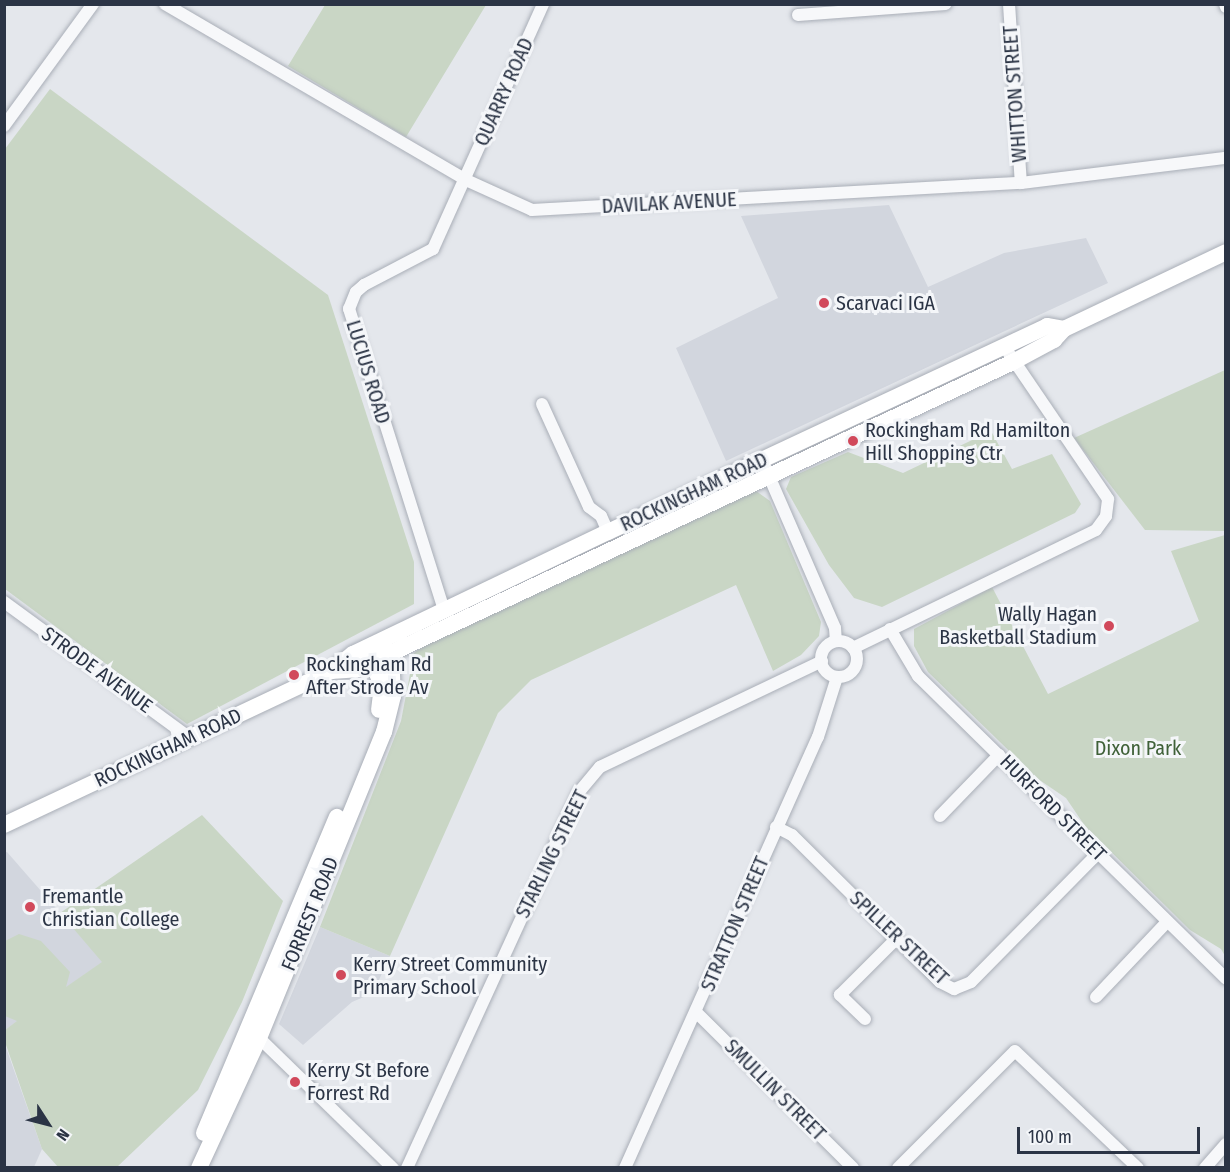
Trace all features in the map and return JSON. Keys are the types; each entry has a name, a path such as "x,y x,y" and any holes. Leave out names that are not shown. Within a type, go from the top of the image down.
{"main road":[{"name":"ROCKINGHAM ROAD","path":"4,825 331,671 353,654 608,532 1013,362 1054,340 1064,328 1226,252"},
{"name":"ROCKINGHAM ROAD","path":"331,671 357,669 1004,346 1047,326 1064,328"},
{"name":"FORREST ROAD","path":"189,1167 253,1032 384,732 393,696 391,653"},
{"name":"FORREST ROAD","path":"199,1167 375,731 382,697 372,661"}],"street":[{"path":"4,126 93,4"},
{"name":"DAVILAK AVENUE","path":"165,4 466,180 532,210 1021,183 1226,158"},
{"name":"QUARRY ROAD","path":"466,180 543,4"},
{"path":"798,15 946,4"},
{"name":"WHITTON STREET","path":"1009,4 1021,183"},
{"name":"LUCIUS ROAD","path":"444,610 349,309 351,300 364,285 433,249 466,180"},
{"path":"853,648 1096,530 1106,516 1108,499 1004,346"},
{"path":"542,404 590,507 601,516 608,532"},
{"path":"765,467 835,628 837,641"},
{"name":"STRODE AVENUE","path":"4,602 190,738"},
{"name":"HURFORD STREET","path":"890,629 918,676 1226,979"},
{"path":"837,641 853,648 857,659 853,670 837,676 826,671 822,661 824,650 837,641"},
{"name":"STARLING STREET","path":"407,1167 579,792 600,767 822,661"},
{"name":"STRATTON STREET","path":"625,1167 697,1013 776,827 818,737 837,676"},
{"path":"940,816 999,755"},
{"name":"SPILLER STREET","path":"776,827 792,835 940,982 954,989 971,982 1098,853"},
{"path":"1096,997 1167,922"},
{"path":"865,1019 840,995 896,939"},
{"name":"SMULLIN STREET","path":"697,1013 853,1167"},
{"path":"253,1032 393,1167"},
{"path":"898,1167 1015,1051 1138,1167"},
{"path":"1205,1167 1226,1144"}],"shaded area":[{"path":"889,205 928,287 1004,253 1086,238 1108,283 726,461 676,348 778,298 741,216"},
{"name":"Fremantle Christian College","path":"7,852 103,962 5,1030 4,853"},
{"name":"Kerry Street Community Primary School","path":"320,927 390,956 373,993 352,1002 303,1045 279,1024"},
{"path":"4,1042 42,1149 34,1167 5,1167"}],"green space":[{"path":"325,5 486,5 406,137 288,66"},
{"path":"50,89 328,295 414,562 414,604 187,724 5,589 5,149"},
{"path":"1225,370 1225,531 1145,530 1074,438"},
{"path":"991,431 1012,469 1052,454 1081,504 1075,513 882,607 854,598 829,565 786,489 791,477 848,452 903,473"},
{"path":"752,488 770,501 821,622 819,636 801,655 773,671 736,585 531,680 498,713 390,956 320,927 401,721 414,653 430,641"},
{"name":"Dixon Park","path":"1225,535 1225,956 1221,949 1190,930 1085,826 1066,798 1038,779 928,672 914,646 914,629 992,587 1048,694 1199,621 1171,551"},
{"path":"202,815 283,901 242,1002 198,1090 117,1167 58,1167 42,1149 5,1042 5,1030 17,1021 5,1016 5,941 19,934 41,941 70,972 66,987 102,962 60,913"}],"place":[{"name":"Scarvaci IGA","path":"824,303"},
{"name":"Rockingham Rd Hamilton Hill Shopping Ctr","path":"853,441"},
{"name":"Wally Hagan Basketball Stadium","path":"1109,626"},
{"name":"Rockingham Rd After Strode Av","path":"294,675"},
{"name":"Fremantle Christian College","path":"30,907"},
{"name":"Kerry Street Community Primary School","path":"341,975"},
{"name":"Kerry St Before Forrest Rd","path":"295,1082"}]}
